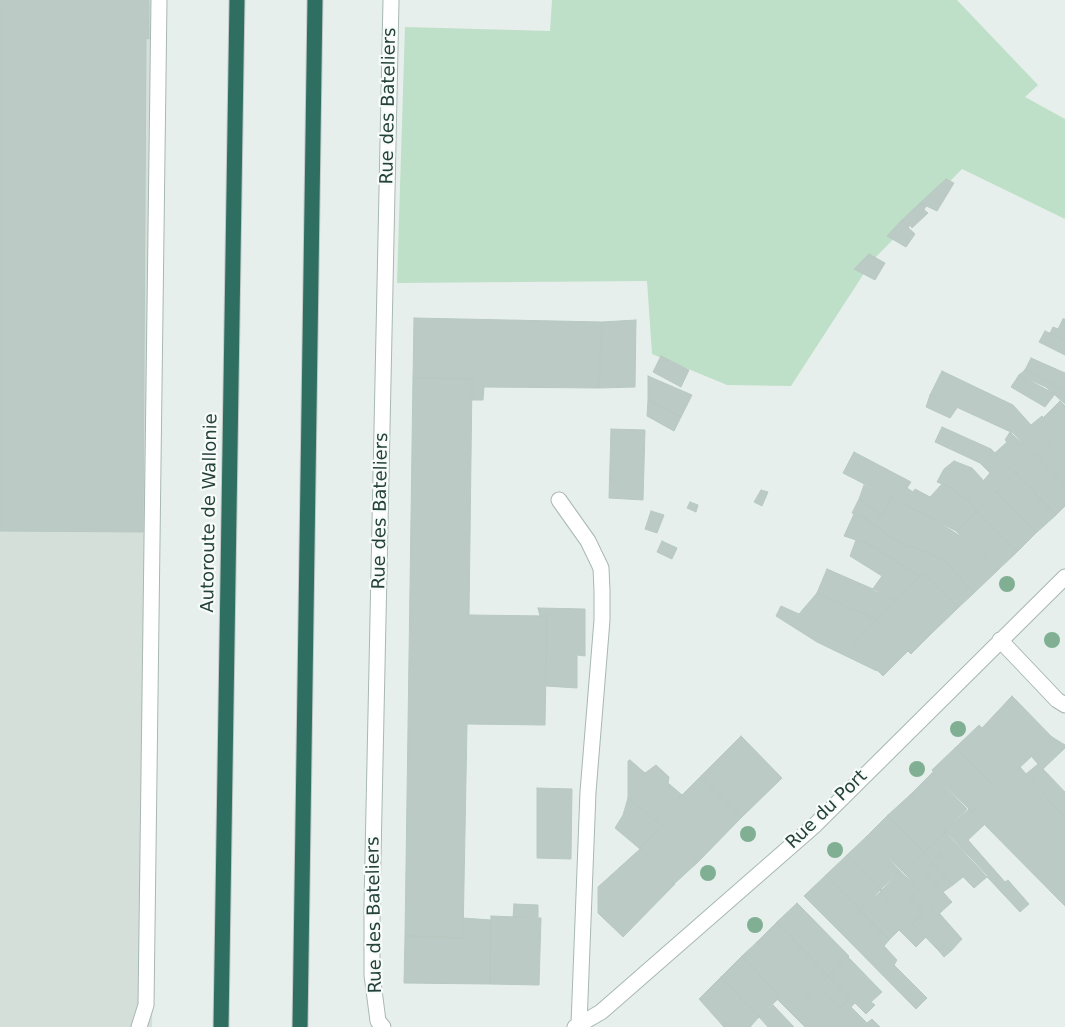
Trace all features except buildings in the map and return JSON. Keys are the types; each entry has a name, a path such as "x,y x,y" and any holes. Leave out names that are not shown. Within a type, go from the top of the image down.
{"highway":[{"name":"Autoroute de Wallonie","path":"221,1027 237,0"},
{"path":"300,1027 315,0"}],"street":[{"path":"139,1027 146,1005 159,0"},
{"name":"Rue des Bateliers","path":"381,1024 372,975 372,904 391,0"},
{"path":"559,500 588,541 601,568 602,583 602,620 588,792 577,1026"},
{"name":"Rue du Port","path":"577,1026 601,1012 815,825 1000,640 1065,578"},
{"path":"1000,640 1057,700 1065,705"}],"shaded area":[{"path":"0,0 166,0 152,1027 0,1027"}],"green space":[{"path":"552,0 957,0 1038,85 1025,97 1065,119 1065,219 962,169 872,261 791,386 727,385 652,354 647,281 397,283 405,27 550,31"}]}
